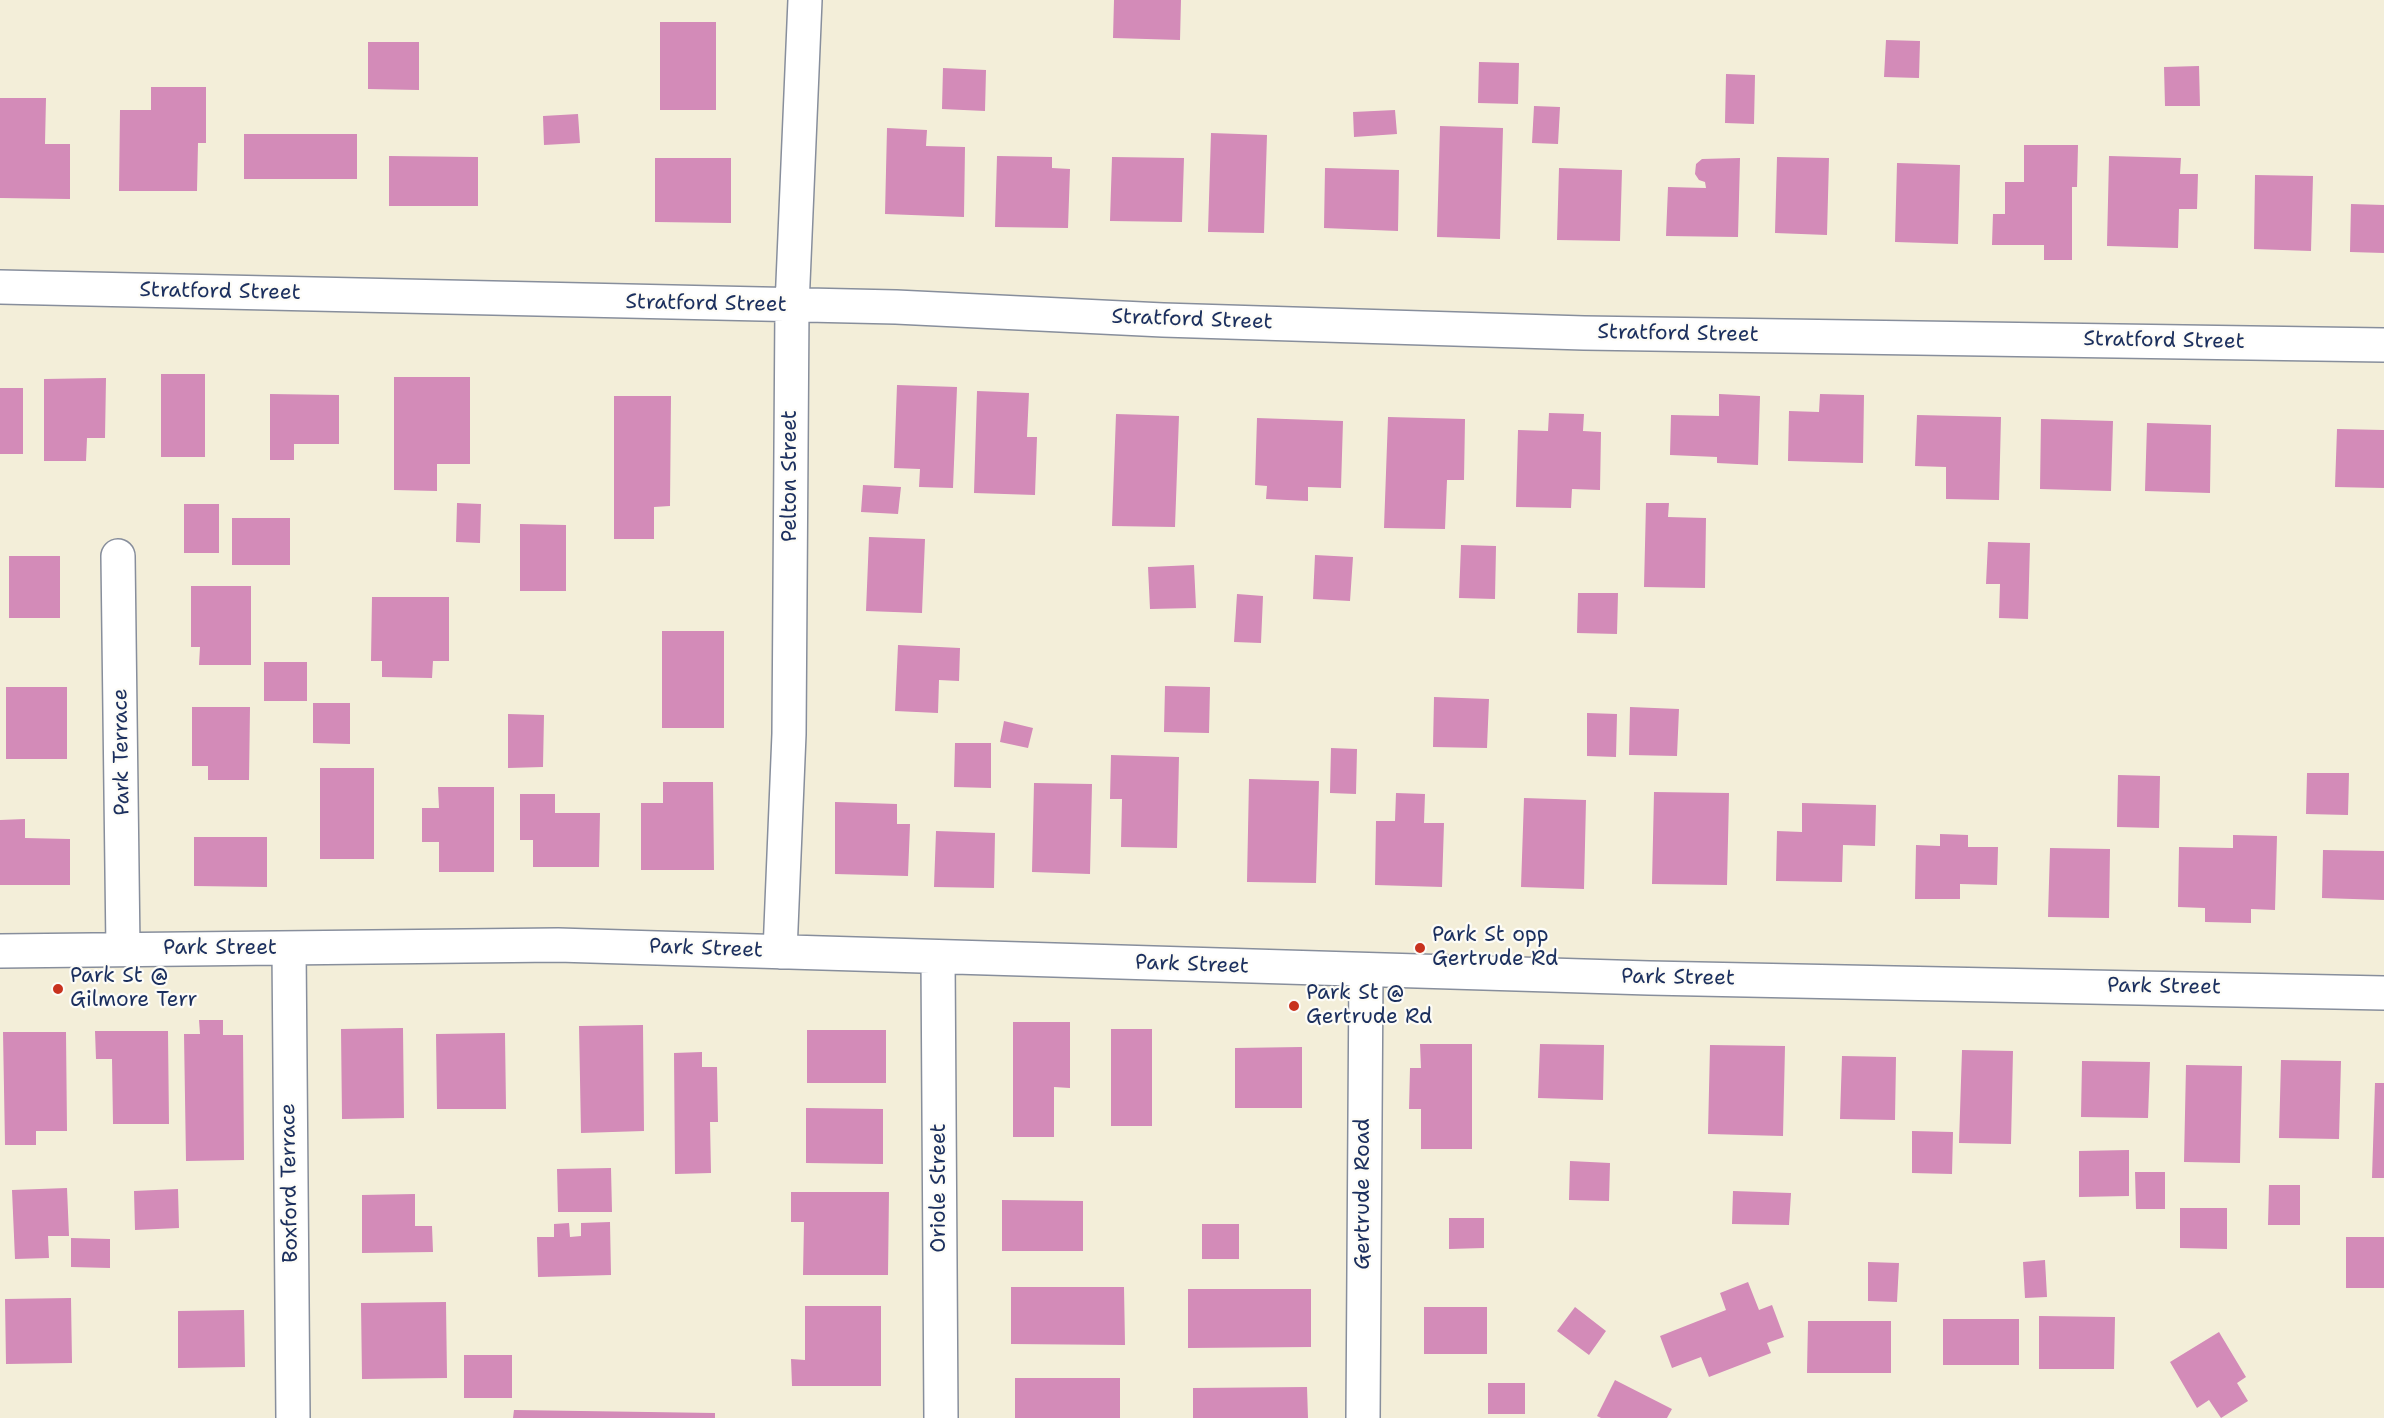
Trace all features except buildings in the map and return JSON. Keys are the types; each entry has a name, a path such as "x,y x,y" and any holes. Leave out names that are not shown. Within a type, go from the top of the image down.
{"street":[{"name":"Pelton Street","path":"780,952 789,734 792,306 805,0"},
{"name":"Stratford Street","path":"0,287 896,307 1174,320 1584,333 2384,345"},
{"name":"Park Terrace","path":"118,556 123,949"},
{"name":"Park Street","path":"0,951 558,945 1366,970 2384,993"},
{"name":"Boxford Terrace","path":"289,948 293,1418"},
{"name":"Oriole Street","path":"938,957 941,1418"},
{"name":"Gertrude Road","path":"1362,1418 1366,970"}],"place":[{"name":"Park St opp Gertrude Rd","path":"1420,948"},
{"name":"Park St @ Gilmore Terr","path":"58,989"},
{"name":"Park St @ Gertrude Rd","path":"1294,1006"}]}
